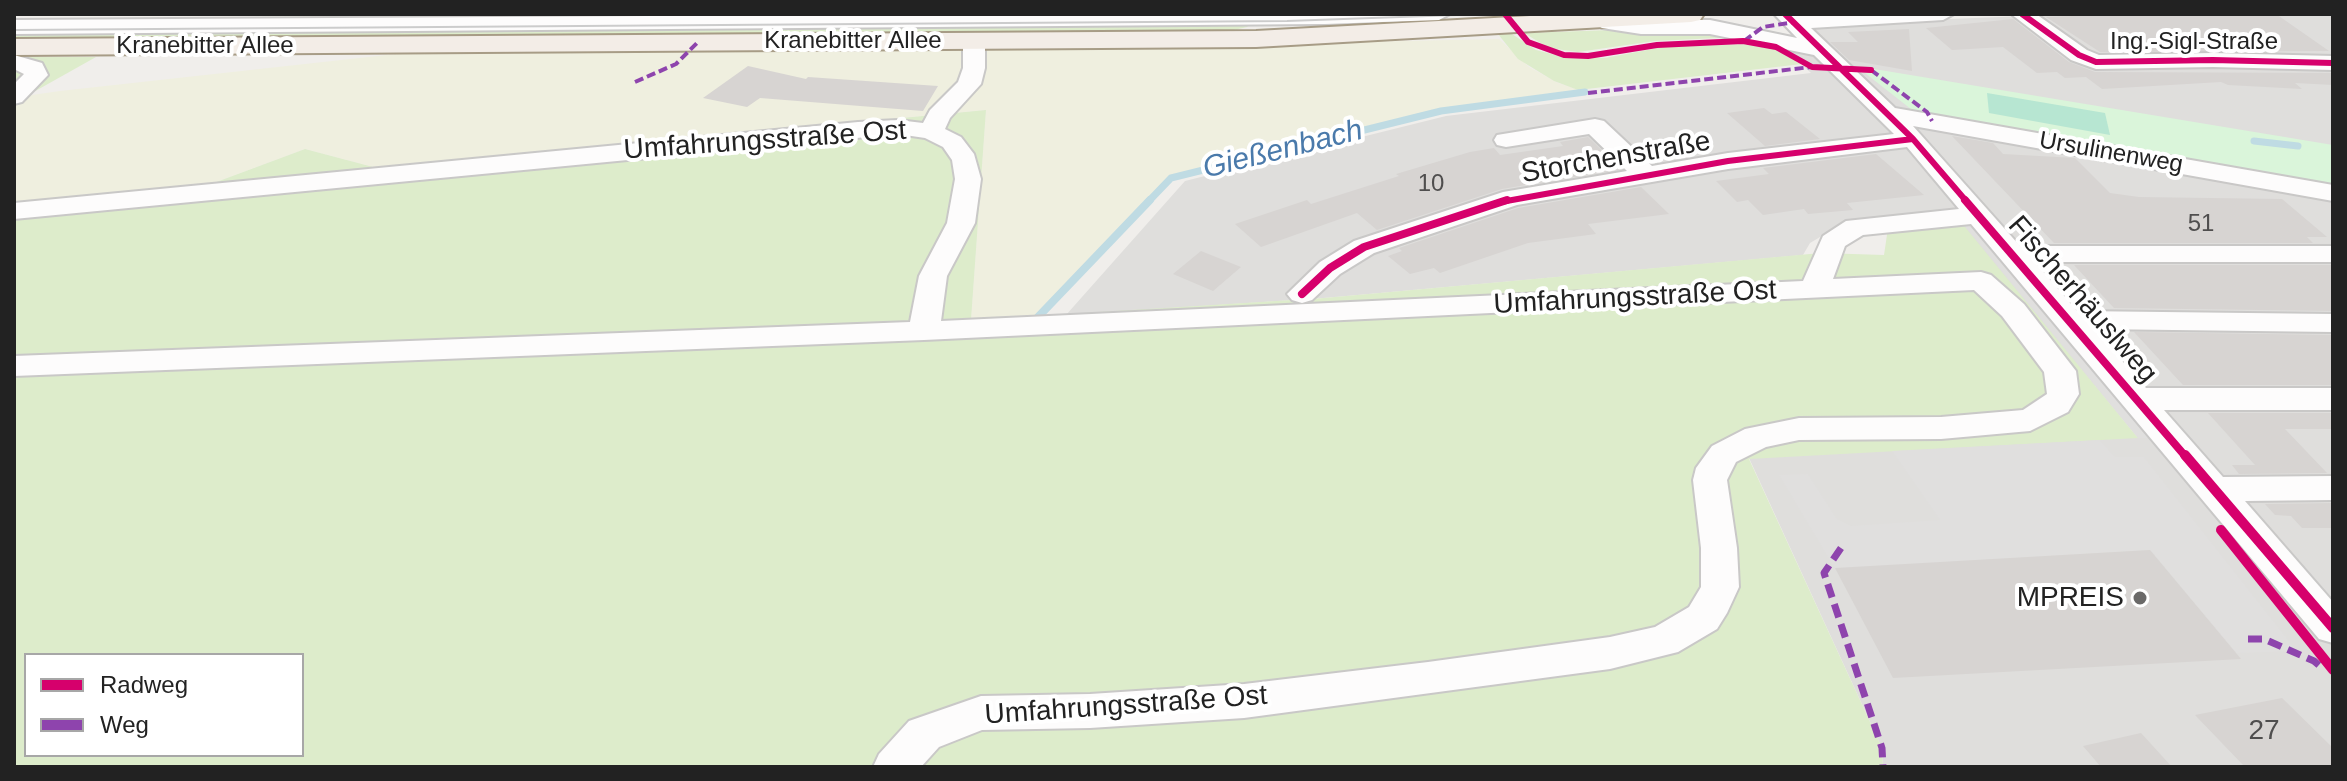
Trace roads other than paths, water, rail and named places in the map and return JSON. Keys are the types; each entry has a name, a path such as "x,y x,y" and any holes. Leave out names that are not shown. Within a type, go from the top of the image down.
{"main road":[{"name":"Kranebitter Allee","path":"14,47 974,41 1287,23 1493,28 1691,14"}],"street":[{"name":"Kranebitter Allee","path":"14,16 278,14"},
{"path":"14,27 1287,23 1439,14"},
{"path":"1790,18 1943,14"},
{"name":"Ing.-Sigl-Straße","path":"2022,14 2082,57 2096,62 2333,63"},
{"name":"Fischerhäuslweg","path":"1790,18 1913,139 2215,489 2319,594 2333,628"},
{"path":"1602,22 1641,27 1710,27 1819,49"},
{"path":"931,132 939,115 969,84 974,68 974,41"},
{"path":"14,62 29,65 36,71 31,82 14,97"},
{"name":"Ursulinenweg","path":"1889,114 2332,193"},
{"path":"1506,140 1595,126 1645,174"},
{"name":"Umfahrungsstraße Ost","path":"14,211 873,127 931,132 944,137 961,152 968,191 961,223 933,276 924,331 1814,290 1975,270 2054,360 2063,382 2063,394 2057,404 2030,420 2003,425 1799,429 1738,444 1724,454 1713,468 1710,480 1721,569 1720,587 1714,603 1703,618 1664,641 1610,653 1244,701 1090,711 981,713 950,721 924,734 894,767"},
{"name":"Storchenstraße","path":"1302,294 1330,268 1364,247 1512,198 1728,161 1913,139"},
{"name":"Fischerhäuslweg","path":"1814,290 1833,242 1856,227 1981,215"},
{"path":"2014,254 2333,254"},
{"path":"2072,320 2333,323"},
{"path":"14,366 924,331"},
{"path":"2138,399 2333,399"},
{"path":"2215,489 2333,488"}],"waterway":[{"name":"Gießenbach","path":"1148,202 1171,178 1441,111 1585,92"},
{"path":"2254,141 2298,146"},
{"name":"Gießenbach","path":"1038,317 1150,200"}],"tram line":[{"path":"14,30 1287,21 1485,14"}],"place":[{"name":"MPREIS","path":"2140,598"}]}
